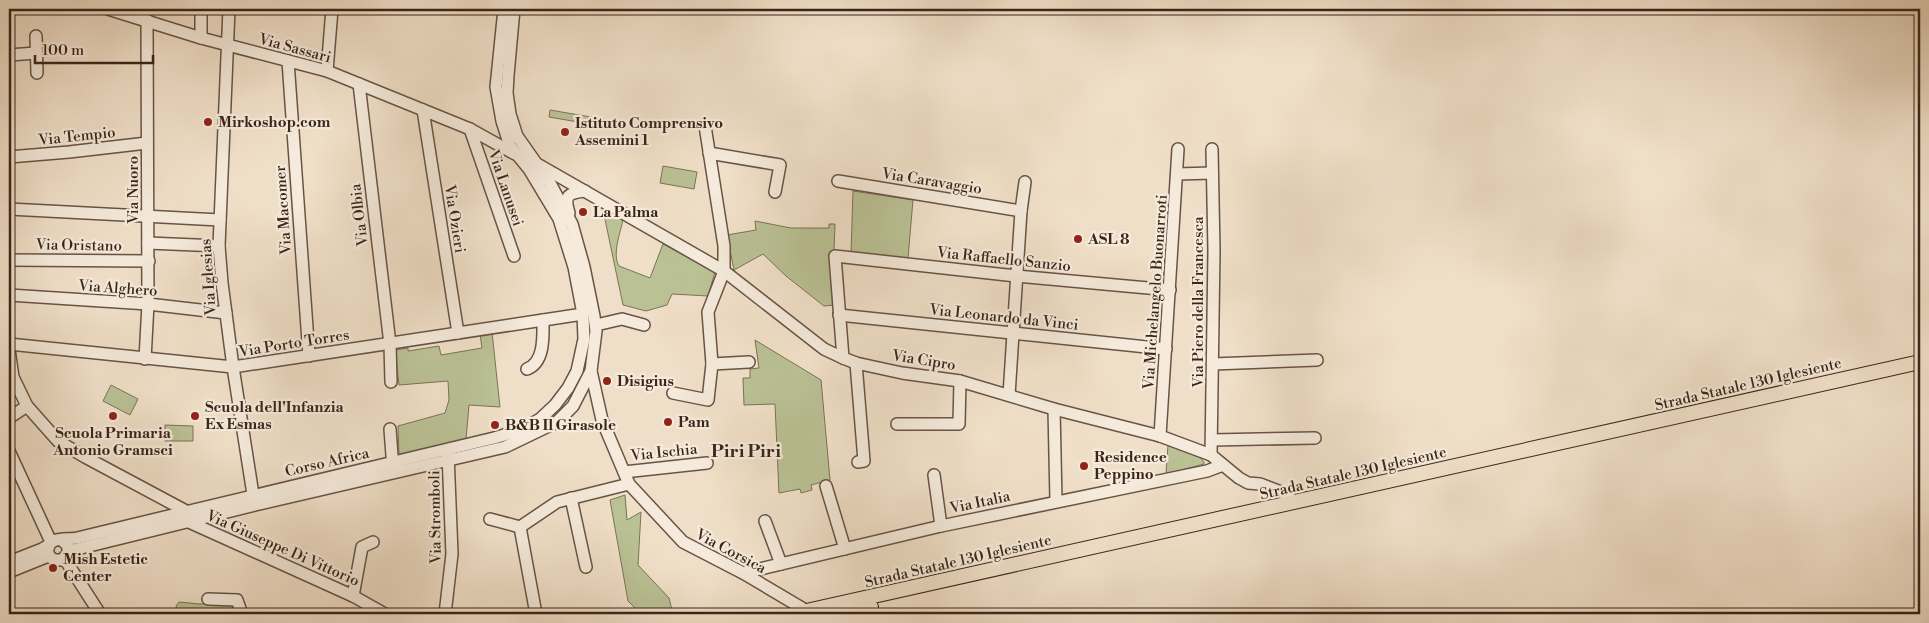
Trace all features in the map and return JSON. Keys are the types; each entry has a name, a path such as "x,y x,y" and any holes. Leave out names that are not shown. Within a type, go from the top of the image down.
{"main road":[{"name":"Strada Statale 130 Iglesiente","path":"800,613 1920,362"},
{"name":"Strada Statale 130 Iglesiente","path":"838,614 1920,370"}],"street":[{"name":"Via Sassari","path":"108,9 201,38 327,71 470,129 512,142"},
{"path":"201,38 202,9"},
{"name":"Via Iglesias","path":"229,9 219,246 233,368 254,500"},
{"path":"327,71 332,9"},
{"name":"Corso Africa","path":"504,9 496,87 502,122 512,142"},
{"name":"Corso Africa","path":"512,142 507,93 514,9"},
{"name":"Via Nuoro","path":"145,359 149,261 147,20"},
{"path":"36,36 37,73"},
{"path":"9,55 36,53"},
{"name":"Via Macomer","path":"288,61 309,356"},
{"name":"Via Olbia","path":"359,84 390,344 391,382"},
{"name":"Via Ozieri","path":"423,110 458,333"},
{"path":"484,134 493,134 502,122"},
{"path":"673,392 708,400 712,364 708,312 724,271 724,246 705,126"},
{"name":"Via Sassari","path":"470,129 512,142 532,162"},
{"name":"Via Lanusei","path":"470,129 514,256"},
{"name":"Corso Africa","path":"448,455 521,430 555,406 576,373 584,339 583,314 574,268 559,219 532,162 517,136 512,142"},
{"name":"Via Tempio","path":"9,157 147,143"},
{"name":"Via Michelangelo Buonarroti","path":"1160,436 1178,149"},
{"name":"Via Piero della Francesca","path":"1211,455 1214,251 1212,149"},
{"path":"709,153 780,165 776,192"},
{"name":"Corso Africa","path":"9,562 42,549 54,541 187,516 448,455 505,447 557,422 573,406 591,371 596,325 584,267 572,224 550,183 532,162"},
{"name":"Via Cipro","path":"532,162 724,271 824,349 843,358 856,363 902,373 960,381 1054,409 1160,436 1211,455 1239,478 1289,495"},
{"path":"1177,174 1212,173"},
{"name":"Via Caravaggio","path":"838,181 1021,211"},
{"path":"1009,395 1016,276 1025,182"},
{"name":"Via Cipro","path":"550,183 585,191"},
{"path":"572,224 566,202 568,196 574,192 585,191"},
{"path":"9,209 220,220"},
{"path":"148,243 219,246"},
{"name":"Via Raffaello Sanzio","path":"839,315 835,256 1016,276 1170,290"},
{"name":"Via Oristano","path":"9,260 149,261"},
{"name":"Via Alghero","path":"9,295 148,304 226,313"},
{"name":"Via Porto Torres","path":"9,344 233,368 583,314"},
{"path":"839,315 843,358"},
{"name":"Via Leonardo da Vinci","path":"839,315 1166,349"},
{"path":"527,369 533,367 538,360 542,342 543,320"},
{"path":"596,325 622,320 644,325"},
{"path":"9,349 13,377 9,392"},
{"path":"1213,364 1317,360"},
{"path":"712,364 749,362"},
{"path":"856,363 864,461 858,462"},
{"name":"Via Corsica","path":"591,371 602,420 629,484 683,542 743,573 800,613"},
{"path":"576,373 582,390 602,420"},
{"name":"Via Giuseppe Di Vittorio","path":"13,377 27,406 58,440 187,516 353,596 385,614"},
{"path":"897,424 959,424 960,381"},
{"path":"573,406 579,402 592,404"},
{"path":"9,418 27,406"},
{"path":"1054,409 1056,501"},
{"path":"390,430 393,468"},
{"path":"1212,440 1315,438"},
{"path":"9,452 54,541 66,544 65,557 100,614"},
{"name":"Via Stromboli","path":"445,614 452,554 448,455"},
{"name":"Via Ischia","path":"624,472 707,463"},
{"name":"Via Italia","path":"743,573 941,526 1207,471 1223,465"},
{"path":"934,475 941,526"},
{"path":"490,519 520,526 557,502 629,484"},
{"path":"826,486 845,549"},
{"path":"571,498 586,567"},
{"name":"Corso Africa","path":"65,557 187,516"},
{"path":"765,521 781,564"},
{"path":"520,526 536,614"},
{"path":"50,557 48,551 54,541"},
{"path":"353,596 362,547 373,542"},
{"path":"9,572 46,557 54,560 65,557"},
{"path":"208,599 237,600 242,614"}],"green space":[{"path":"550,110 620,122 619,129 549,117"},
{"path":"663,166 697,172 694,189 660,183"},
{"path":"853,191 913,200 908,258 851,254"},
{"path":"603,210 623,220 616,250 619,266 650,278 663,244 715,272 708,296 672,294 667,305 646,311 623,305"},
{"path":"755,221 791,228 829,228 829,224 835,224 834,252 830,252 835,305 824,306 786,276 763,254 734,270 727,235 756,230"},
{"path":"492,332 500,407 469,405 466,439 399,455 398,426 445,413 449,400 448,381 399,385 395,350 408,348 408,351 439,346 441,355 482,348 480,334"},
{"path":"755,340 821,380 830,480 811,485 812,490 801,493 800,489 779,493 775,404 744,405 743,378 750,378 750,369 759,368"},
{"path":"111,385 138,399 130,415 103,401"},
{"path":"165,425 193,426 193,441 165,441"},
{"path":"1168,445 1200,457 1204,464 1166,474"},
{"path":"625,495 627,520 641,512 638,565 669,598 673,614 636,614 635,608 628,601 610,500"},
{"path":"179,602 200,604 232,603 236,614 178,614 176,606"}],"place":[{"name":"Mirkoshop.com","path":"208,122"},
{"name":"Istituto Comprensivo Assemini 1","path":"565,132"},
{"name":"La Palma","path":"583,212"},
{"name":"ASL 8","path":"1078,239"},
{"name":"Disigius","path":"607,381"},
{"name":"Scuola Primaria Antonio Gramsci","path":"113,416"},
{"name":"Scuola dell'Infanzia Ex Esmas","path":"195,416"},
{"name":"Pam","path":"668,422"},
{"name":"B&B Il Girasole","path":"495,425"},
{"name":"Residence Peppino","path":"1084,466"},
{"name":"Mish Estetic Center","path":"53,568"}],"district":[{"name":"Piri Piri","path":"746,451"}]}
